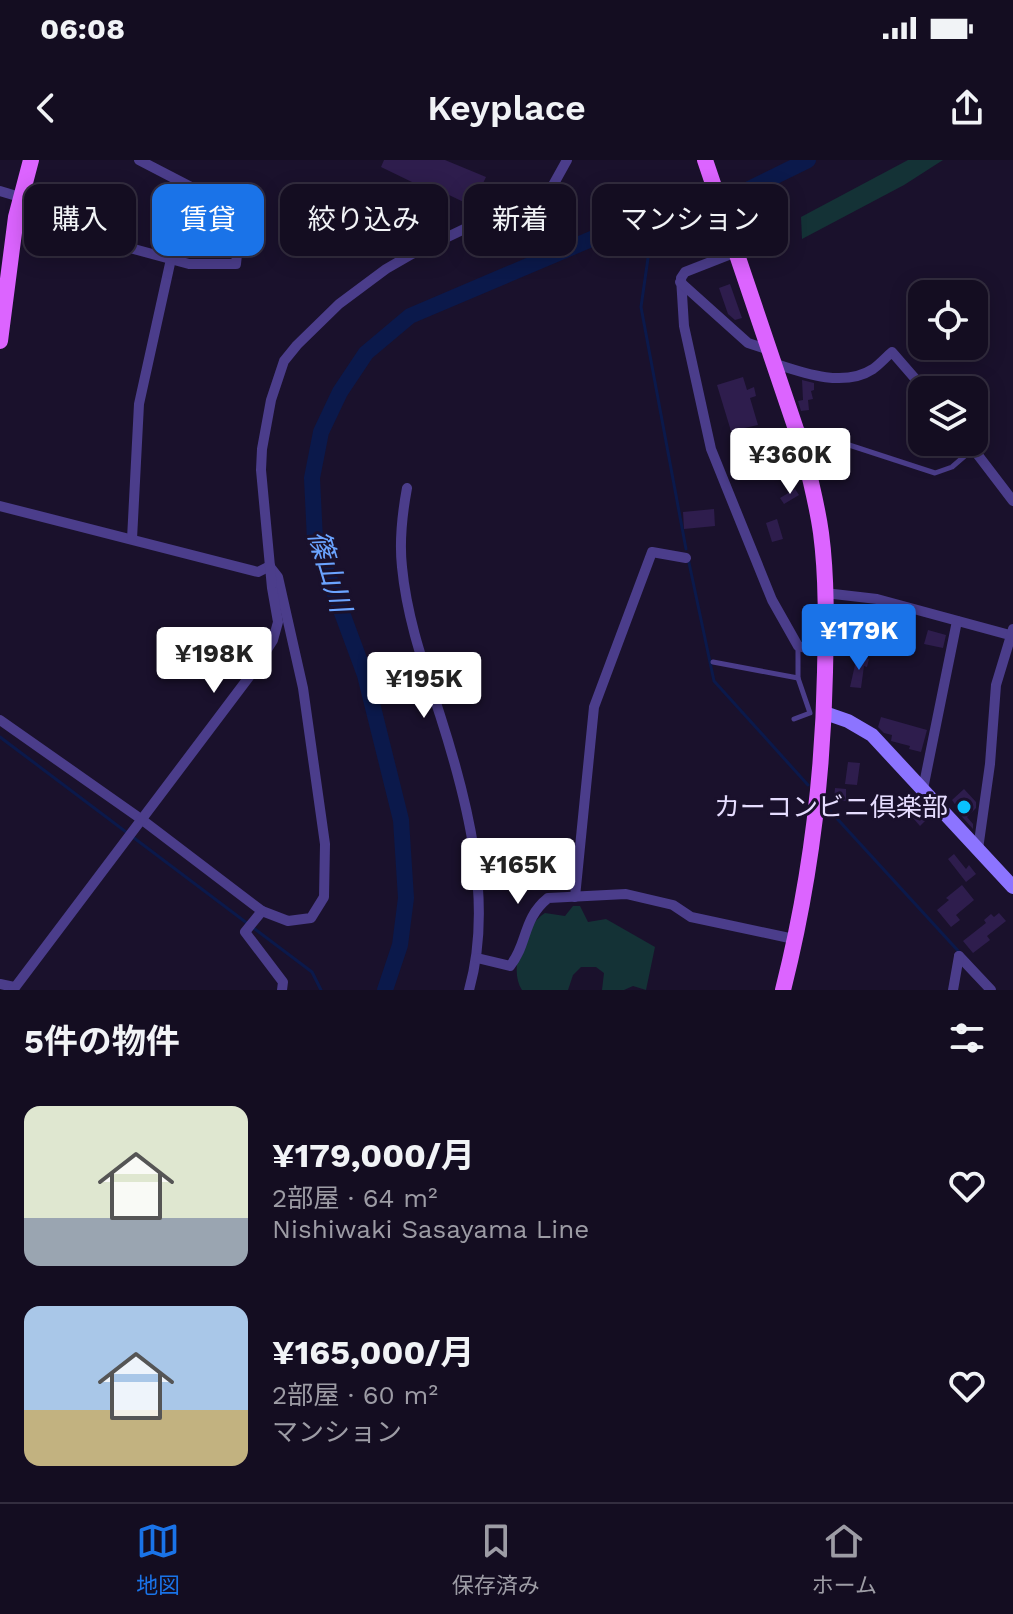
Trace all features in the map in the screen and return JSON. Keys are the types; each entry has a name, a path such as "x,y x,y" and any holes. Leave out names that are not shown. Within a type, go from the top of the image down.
{"main road":[{"path":"0,341 16,217 31,160"},
{"path":"705,160 713,184"},
{"path":"737,256 795,427 816,508 825,593 825,713 814,840 783,990"},
{"path":"825,713 848,721 872,735 1013,887"}],"street":[{"path":"16,217 189,264 236,264 239,234 245,219 218,201 139,160"},
{"path":"0,984 14,988 252,673 273,640 278,622 261,470 271,400 284,361 339,304 386,269 552,187 567,160"},
{"path":"0,191 20,197"},
{"path":"721,256 685,272 680,282 684,326 711,449 772,600 798,646 826,650"},
{"path":"132,539 139,404 171,259"},
{"path":"680,282 748,343 803,373 829,377 853,376 871,370 892,352 913,376"},
{"path":"979,456 1013,501"},
{"path":"407,488 401,525 402,567 414,640 440,714 466,807 477,877 480,926 477,958 469,990"},
{"path":"0,506 258,572 270,566"},
{"path":"575,897 594,707 652,552 686,558"},
{"path":"0,720 141,819 262,911 288,921 311,918 324,897 325,857 319,793 303,688 278,577 270,566"},
{"path":"825,593 877,599 1012,634 996,685 990,764 978,849"},
{"path":"923,789 957,621"},
{"path":"477,958 510,966 515,960 528,921 548,898 626,894 646,897 673,905 691,917 794,939"},
{"path":"262,911 245,932 283,982 282,990"},
{"path":"953,990 959,956 991,990"}],"lane":[{"path":"795,427 935,473 952,467 962,456"},
{"path":"794,719 810,713 798,678 798,646"},
{"path":"713,662 798,678"}],"green space":[{"path":"908,160 943,160 904,185 802,239 801,217"},
{"path":"573,906 580,906 588,922 606,919 655,947 646,990 633,986 624,990 602,990 604,973 596,967 581,967 573,975 568,990 522,990 518,981 518,959 531,927 545,913 565,916"}],"building":[{"path":"384,160 445,160 486,177 483,184 464,184 464,202 448,197 448,184 416,184 381,167"},
{"path":"730,284 742,318 735,320 728,314 719,288"},
{"path":"743,377 747,390 754,387 756,396 750,398 758,425 731,431 717,385"},
{"path":"802,380 814,383 814,390 811,391 813,399 808,400 809,410 801,411 798,401 803,400"},
{"path":"795,489 799,495 784,504 780,498"},
{"path":"714,509 715,526 684,529 683,512"},
{"path":"777,519 783,539 772,542 766,523"},
{"path":"928,630 946,635 943,648 924,644"},
{"path":"857,656 869,659 867,667 864,666 861,688 850,687"},
{"path":"881,717 927,730 921,752 891,741 892,735 878,727"},
{"path":"848,762 860,763 857,785 845,784"},
{"path":"835,788 846,789 846,801 834,800"},
{"path":"964,789 976,802 976,808 967,817 973,829 955,809 957,807 952,800"},
{"path":"925,807 932,814 920,826 913,818"},
{"path":"954,854 966,869 969,865 976,874 966,882 948,859"},
{"path":"962,885 974,900 956,915 960,920 951,927 937,910"},
{"path":"999,913 1006,921 987,936 990,940 973,953 963,941 986,923 984,920 991,914 994,917"}],"waterway":[{"name":"篠山川","path":"385,990 400,945 406,898 401,820 365,675 315,540 312,478 321,432 340,392 366,353 410,316 622,226 733,197 808,160"},
{"path":"648,256 641,307 686,549"},
{"path":"688,558 714,681 808,785"},
{"path":"0,737 312,972 321,990"},
{"path":"831,812 961,954"}],"place":[{"name":"カーコンビニ倶楽部","path":"964,807"}]}
